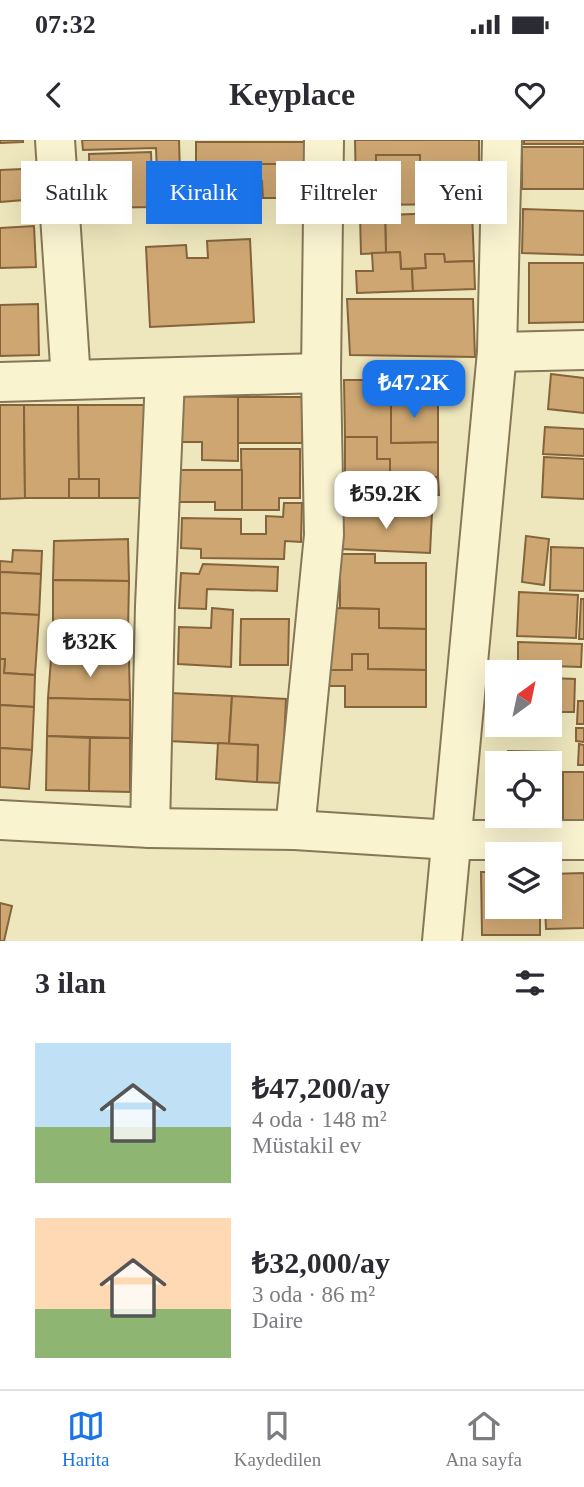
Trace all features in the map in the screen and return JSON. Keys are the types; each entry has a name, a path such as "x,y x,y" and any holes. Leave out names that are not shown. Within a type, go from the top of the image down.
{"street":[{"path":"55,140 71,380"},
{"path":"295,830 324,535 321,373 324,140"},
{"path":"442,941 497,352 502,140"},
{"path":"497,352 584,350"},
{"path":"0,382 321,373"},
{"path":"149,828 165,378"},
{"path":"0,820 149,828 295,830 451,840 584,840"}],"building":[{"path":"0,140 23,140 23,142 0,143"},
{"path":"82,140 179,140 180,161 156,161 156,148 83,150"},
{"path":"355,140 479,140 479,161 420,161 420,155 376,155 376,161 355,161"},
{"path":"524,140 584,140 584,144 524,144"},
{"path":"196,142 309,142 309,161 276,161 276,164 262,164 262,161 196,161"},
{"path":"522,147 584,147 584,189 522,189"},
{"path":"151,152 151,161 146,161 146,207 132,207 132,161 89,161 89,154"},
{"path":"376,155 420,155 420,161 415,161 415,205 401,205 401,161 376,161"},
{"path":"262,164 276,164 276,198 263,198"},
{"path":"21,169 21,200 0,202 0,170"},
{"path":"523,209 584,211 584,255 522,253"},
{"path":"401,214 415,214 415,224 472,224 474,261 445,262 444,254 425,254 426,268 401,269 400,252 386,253 385,224 401,224"},
{"path":"360,224 385,224 386,253 361,254"},
{"path":"34,226 36,267 0,268 0,228"},
{"path":"250,239 254,322 150,327 146,247 186,245 187,258 208,258 207,241"},
{"path":"400,252 401,269 412,269 413,291 357,293 356,271 373,271 372,253"},
{"path":"425,254 444,254 445,262 474,261 475,289 413,291 412,269 426,268"},
{"path":"529,263 584,263 584,322 529,323"},
{"path":"347,299 473,299 475,357 350,355"},
{"path":"38,304 39,355 0,356 0,305"},
{"path":"551,374 584,378 584,413 548,409"},
{"path":"344,380 391,380 391,443 438,442 438,477 390,477 390,459 377,459 377,437 345,437"},
{"path":"180,396 238,397 238,461 202,460 202,442 180,442"},
{"path":"238,397 302,397 302,443 238,443"},
{"path":"391,398 438,398 438,442 391,443"},
{"path":"0,405 24,405 25,498 0,499"},
{"path":"24,405 78,405 79,479 69,479 69,498 25,498"},
{"path":"78,405 148,405 148,498 99,498 99,479 79,479"},
{"path":"545,427 584,429 584,456 543,454"},
{"path":"345,437 377,437 377,459 390,459 390,477 438,477 439,495 345,496"},
{"path":"241,449 300,449 300,498 279,498 279,510 242,510"},
{"path":"544,457 584,459 584,499 542,497"},
{"path":"176,470 242,470 242,510 215,510 215,502 176,502"},
{"path":"69,479 99,479 99,498 69,498"},
{"path":"284,503 302,503 301,542 285,541 284,559 201,558 201,549 181,548 182,518 241,519 241,534 266,534 266,516 283,517"},
{"path":"342,509 432,513 430,553 340,549"},
{"path":"526,536 549,539 544,585 522,582"},
{"path":"128,539 129,581 53,580 54,541"},
{"path":"551,547 584,548 584,591 550,590"},
{"path":"13,550 42,551 41,574 0,572 0,561 12,562"},
{"path":"340,554 375,554 375,563 426,563 426,629 379,628 379,609 340,608"},
{"path":"203,564 278,567 277,591 207,589 206,609 179,608 181,573 199,574"},
{"path":"0,572 41,574 39,615 0,613"},
{"path":"53,580 129,581 128,632 53,631"},
{"path":"519,592 578,595 576,638 517,636"},
{"path":"581,599 584,599 584,639 579,639"},
{"path":"212,608 233,610 231,667 178,664 179,627 211,628"},
{"path":"329,608 379,609 379,628 426,629 426,670 368,669 368,654 352,654 352,670 328,670"},
{"path":"0,613 39,615 35,675 4,673 5,659 0,659"},
{"path":"241,619 289,619 288,665 240,665"},
{"path":"53,631 128,632 129,660 51,659"},
{"path":"518,642 582,644 581,667 562,666 562,660 518,660"},
{"path":"352,654 368,654 368,669 426,670 426,707 345,707 345,686 328,686 328,670 352,670"},
{"path":"0,659 5,659 4,673 35,675 34,707 0,705"},
{"path":"51,659 129,660 130,700 48,698"},
{"path":"562,678 575,679 574,712 562,712"},
{"path":"170,693 232,696 229,744 168,741"},
{"path":"232,696 286,699 282,783 257,782 258,745 229,744"},
{"path":"48,698 130,700 130,738 47,736"},
{"path":"578,701 584,701 584,724 577,724"},
{"path":"0,705 34,707 32,750 0,748"},
{"path":"576,728 584,728 584,742 576,741"},
{"path":"47,736 90,738 89,791 46,790"},
{"path":"90,738 130,738 130,792 89,791"},
{"path":"218,743 258,745 257,782 216,779"},
{"path":"579,744 584,745 584,765 578,765"},
{"path":"0,748 32,750 29,789 0,787"},
{"path":"563,772 584,772 584,830 563,830"},
{"path":"481,872 485,872 485,919 540,919 540,935 482,935"},
{"path":"584,873 584,928 546,929 546,919 562,919 562,874"},
{"path":"0,903 12,906 4,941 0,941"}]}
